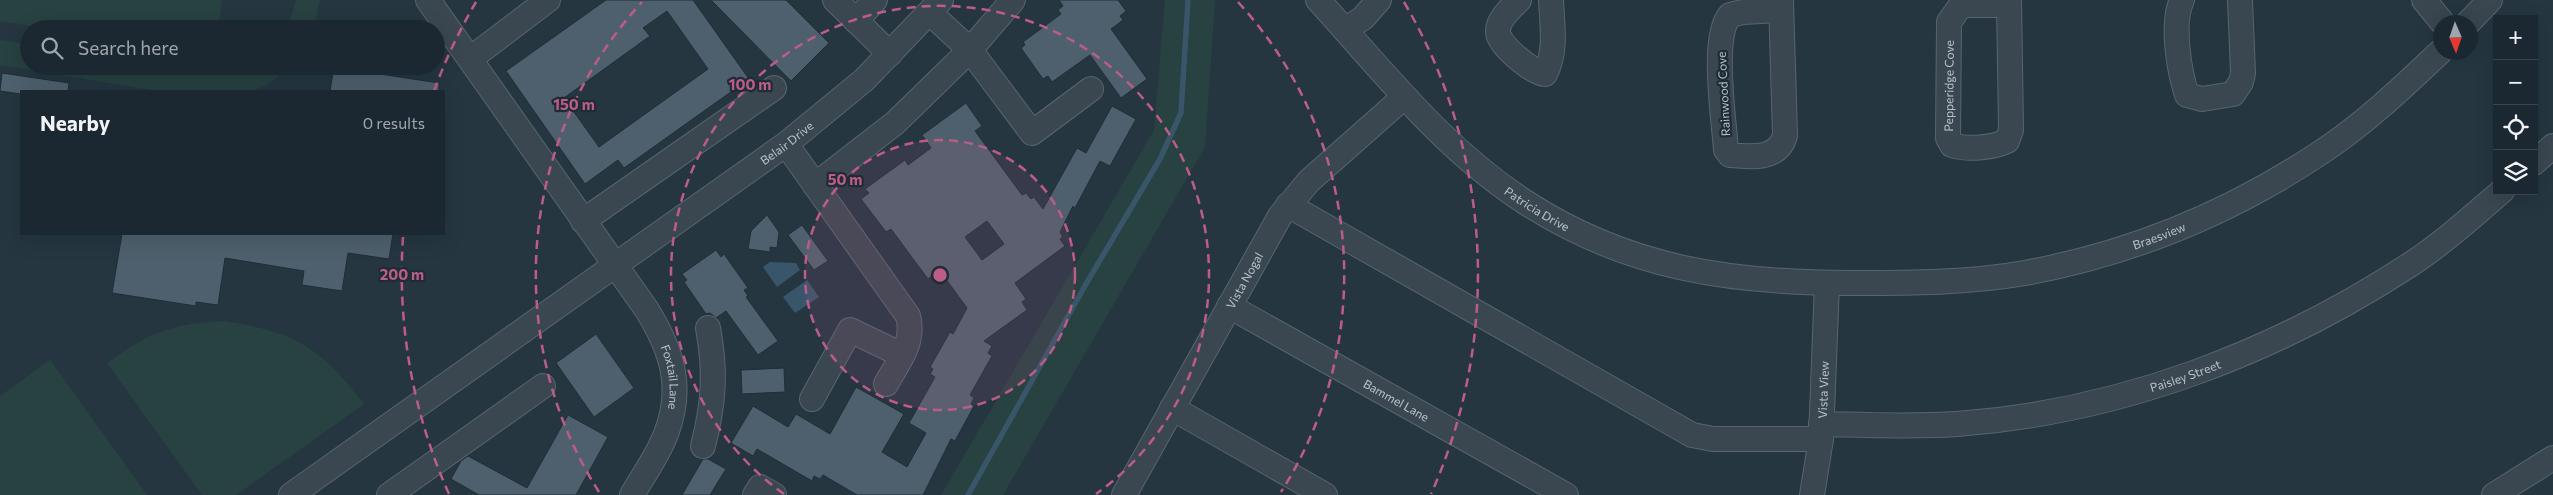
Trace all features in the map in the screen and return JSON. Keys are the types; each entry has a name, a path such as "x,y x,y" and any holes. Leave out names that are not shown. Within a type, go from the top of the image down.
{"street":[{"name":"Foxtail Lane","path":"428,0 442,20"},
{"path":"470,59 548,0"},
{"path":"835,0 890,54"},
{"path":"856,21 875,0"},
{"path":"820,181 895,124 970,50 1013,0"},
{"name":"Patricia Drive","path":"1318,0 1440,135 1481,171 1526,203 1574,230 1625,252 1678,268 1732,278 1780,283 1827,283"},
{"path":"1345,30 1363,18 1379,0"},
{"path":"1519,0 1500,22 1498,30 1500,38 1519,59 1540,74 1545,74 1552,62 1552,0"},
{"path":"2182,0 2177,17 2182,81 2187,95 2202,99 2233,94 2241,82 2240,0"},
{"path":"2424,0 2436,15"},
{"path":"2476,15 2490,0"},
{"name":"Pepperidge Cove","path":"2009,2 2010,134 2007,141 1998,146 1960,148 1952,145 1948,138 1949,22 1961,5 2009,2"},
{"name":"Rainwood Cove","path":"1781,5 1785,136 1782,146 1776,152 1768,154 1730,155 1726,150 1721,83 1722,30 1730,15 1781,5"},
{"path":"936,6 1032,133 1091,89"},
{"name":"Belair Drive","path":"292,495 786,144 864,80 936,6"},
{"name":"Foxtail Lane","path":"445,24 665,339 672,364 674,391 666,435 632,495"},
{"name":"Braesview","path":"1827,283 1920,284 2024,273 2102,255 2177,229 2249,196 2318,155 2382,107 2433,59"},
{"path":"584,221 774,88"},
{"name":"Vista Nogal","path":"1124,495 1280,216 1309,181 1404,97"},
{"path":"786,144 820,181 908,316 911,327 909,343 886,384"},
{"path":"2538,159 2553,146"},
{"name":"Paisley Street","path":"1288,205 1692,435 1713,439 1958,424 2055,411 2150,388 2242,356 2330,314 2413,263 2497,195"},
{"name":"Vista View","path":"1812,495 1821,432 1827,283"},
{"name":"Bammel Lane","path":"1229,306 1566,495"},
{"path":"702,446 714,393 714,360 708,328"},
{"path":"812,399 850,330 902,355"},
{"path":"406,491 543,386"},
{"path":"674,391 714,393"},
{"path":"1172,408 1326,495"},
{"path":"2494,495 2553,458"},
{"path":"755,495 760,487 774,495"}],"green space":[{"path":"0,0 222,0 219,20 20,20 20,24 0,21"},
{"path":"296,0 320,0 316,20 290,20"},
{"path":"1165,0 1215,0 1205,147 1003,495 941,495 1154,130"},
{"path":"0,40 20,43 20,68 0,65"},
{"path":"61,75 280,75 268,84 255,90 152,90"},
{"path":"226,321 271,331 305,346 334,369 364,404 236,495 202,495 107,363 136,344 163,331 191,324"},
{"path":"50,360 147,495 0,495 0,396"}],"water":[{"path":"770,262 796,263 800,270 777,287 763,267"},
{"path":"807,280 819,297 795,313 783,297"}],"building":[{"path":"606,0 693,0 749,79 624,168 618,160 585,184 506,71","holes":["667,11 708,69 599,147 564,98 650,36 643,28"]},
{"path":"711,0 786,0 829,43 791,81"},
{"path":"1059,0 1118,0 1126,11 1120,16 1123,20 1111,29 1147,79 1121,98 1090,55 1052,82 1048,76 1043,79 1021,48 1025,45 1023,42 1061,14 1058,10 1063,6"},
{"path":"2,73 69,83 68,90 20,90 20,94 0,91"},
{"path":"333,75 386,75 439,83 439,90 330,90"},
{"path":"966,103 982,126 975,131 1022,195 1026,193 1031,199 1034,197 1043,209 1077,148 1086,153 1112,106 1136,119 1110,166 1100,161 1075,208 1073,206 1060,232 1063,237 1060,239 1065,246 1015,283 1026,299 1022,302 1027,310 984,341 992,346 988,353 992,356 970,395 974,398 971,404 974,406 955,441 951,439 923,495 857,495 823,475 820,479 814,476 812,481 757,449 753,456 731,443 753,406 788,427 796,414 830,434 856,387 904,414 882,452 907,467 926,433 909,423 935,377 930,374 933,369 930,367 950,332 953,334 967,308 943,275 937,279 934,274 928,279 891,229 886,232 861,199 869,193 865,189 905,160 908,165 931,148 922,135","holes":["987,221 1004,244 982,260 965,237"]},
{"path":"767,215 779,232 777,248 770,247 770,252 748,249 751,231"},
{"path":"802,225 828,261 814,270 788,235"},
{"path":"122,235 393,235 389,259 348,253 342,291 302,285 304,271 225,258 218,305 196,302 196,306 112,293"},
{"path":"716,250 721,257 724,254 748,288 744,290 748,296 746,297 778,341 758,355 726,311 716,318 710,313 706,314 684,282 687,280 682,274"},
{"path":"596,334 634,388 594,417 556,363"},
{"path":"784,368 785,392 742,394 741,370"},
{"path":"568,415 608,437 576,495 479,495 451,479 461,461 468,456 527,488"},
{"path":"703,459 708,459 726,469 710,495 682,495"}],"waterway":[{"path":"968,495 1086,284 1160,159 1181,113 1188,0"}]}
